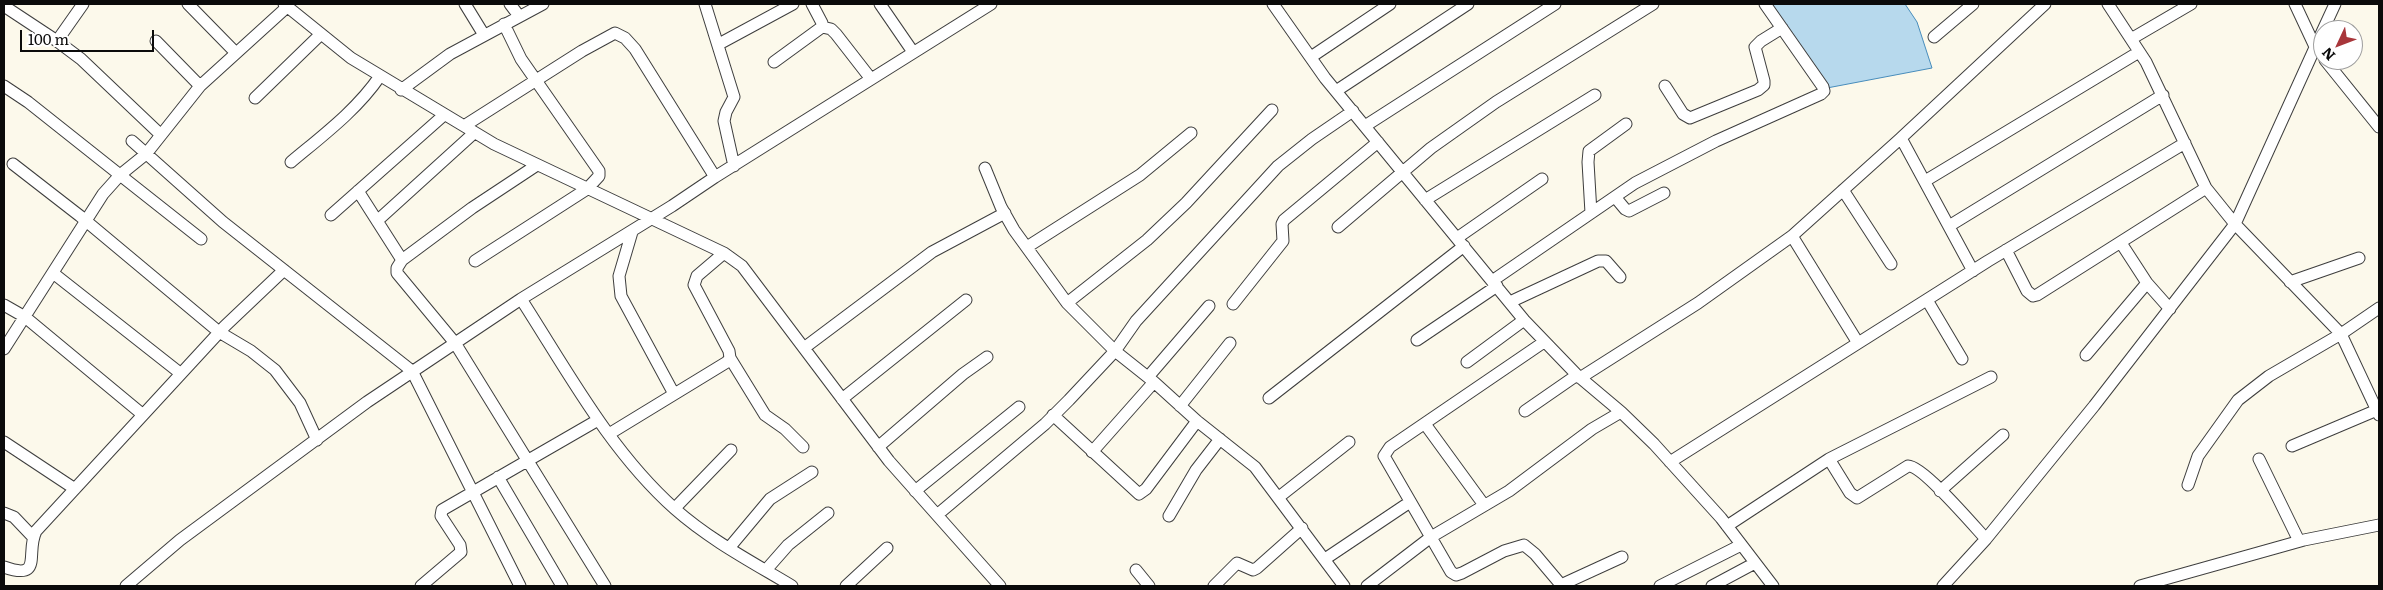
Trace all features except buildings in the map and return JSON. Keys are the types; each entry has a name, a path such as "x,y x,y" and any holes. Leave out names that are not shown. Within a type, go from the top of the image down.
{"street":[{"path":"57,41 83,4"},
{"path":"188,4 236,53"},
{"path":"465,4 484,35"},
{"path":"510,4 519,16"},
{"path":"400,90 450,54 543,4"},
{"path":"705,4 734,97 726,112 724,121 734,166"},
{"path":"719,44 793,4"},
{"path":"812,4 822,23 822,27"},
{"path":"880,4 913,52"},
{"path":"126,586 180,540 412,371 521,299 653,219 715,177 991,4"},
{"path":"1272,4 1336,91 1524,320 1578,376 1621,412 1670,462 1728,526 1773,586"},
{"path":"1311,56 1390,4"},
{"path":"1336,91 1468,4"},
{"path":"1365,126 1555,4"},
{"path":"1338,227 1431,148 1496,102 1653,4"},
{"path":"1417,340 1615,197 1672,163 1821,94 1824,91 1823,87 1766,4"},
{"path":"1934,37 1972,4"},
{"path":"1525,412 1578,376 1698,303 1792,236 2045,4"},
{"path":"2108,4 2139,52 2163,95 2206,188 2235,224 2341,334 2378,412 2292,446"},
{"path":"2131,39 2191,4"},
{"path":"2295,4 2313,44"},
{"path":"2327,20 2334,4"},
{"path":"4,349 103,194 120,175 146,154 200,86 286,5 351,58 400,90 474,133 587,190 724,253 742,266 878,447 1000,586"},
{"path":"4,6 81,59 161,135"},
{"path":"475,262 587,190 597,180 599,171 521,59 504,24"},
{"path":"774,62 822,27 831,29 836,34 871,79"},
{"path":"1665,86 1683,114 1690,118 1758,90 1764,85 1764,81 1755,47 1782,28"},
{"path":"464,126 615,33 621,35 635,49 715,177"},
{"path":"254,98 321,34"},
{"path":"156,41 200,86"},
{"path":"1925,181 2139,52"},
{"path":"1943,586 1986,539 2170,310 2235,224 2313,52"},
{"path":"2333,70 2379,127"},
{"path":"291,162 371,90 380,76"},
{"path":"4,86 28,102 201,239"},
{"path":"1426,200 1595,95"},
{"path":"1949,226 2163,95"},
{"path":"1067,303 1147,240 1186,203 1272,110"},
{"path":"936,515 1053,415 1115,351 1136,321 1278,166 1312,139 1353,112"},
{"path":"331,215 444,115"},
{"path":"1591,213 1588,162 1590,151 1626,124"},
{"path":"377,221 474,133"},
{"path":"1027,247 1140,175 1191,133"},
{"path":"1901,138 1973,271"},
{"path":"132,141 224,222 412,371 520,586"},
{"path":"1233,304 1283,241 1282,224 1284,220 1378,142"},
{"path":"1670,462 2006,250 2185,143"},
{"path":"13,164 219,332 252,351 275,370 300,403 317,440"},
{"path":"537,165 472,208 402,260 397,268 401,279 455,343 604,586"},
{"path":"985,168 1005,213 1067,303 1115,351 1197,421 1255,467 1344,586"},
{"path":"1269,398 1460,242 1542,179"},
{"path":"2006,250 2027,291 2033,296 2206,188"},
{"path":"1843,190 1891,264"},
{"path":"358,191 402,260"},
{"path":"1615,197 1629,211 1664,193"},
{"path":"804,348 932,252 1005,213"},
{"path":"632,232 620,276 621,296 674,394"},
{"path":"1792,236 1858,344"},
{"path":"2120,243 2147,283 2170,310"},
{"path":"724,253 697,276 694,285 729,351 730,358 760,410 770,421 785,429 803,447"},
{"path":"2290,282 2359,258"},
{"path":"1510,302 1598,261 1606,261 1620,277"},
{"path":"4,567 22,572 32,566 33,537 180,373 219,332 284,270"},
{"path":"53,273 180,373"},
{"path":"2086,355 2147,283"},
{"path":"521,299 598,420 636,468 674,508 729,548 792,586"},
{"path":"842,399 966,300"},
{"path":"1927,300 1962,358"},
{"path":"4,305 25,317 142,414"},
{"path":"1092,452 1209,306"},
{"path":"2188,485 2198,456 2238,400 2269,376 2341,334 2379,308"},
{"path":"1467,362 1524,320"},
{"path":"1544,342 1390,447 1384,456 1451,572 1456,575 1504,551 1524,545 1535,554 1561,586 1622,557"},
{"path":"1180,406 1230,343"},
{"path":"878,447 963,374 987,357"},
{"path":"609,434 727,362 730,358"},
{"path":"1728,526 1829,459 1991,377"},
{"path":"915,491 1020,407"},
{"path":"1367,586 1431,537 1509,491 1592,430 1621,412"},
{"path":"1053,415 1135,491 1143,493 1197,421"},
{"path":"421,586 461,552 460,545 440,512 598,420"},
{"path":"1425,424 1484,505"},
{"path":"1940,491 2003,435"},
{"path":"1169,516 1196,470 1220,438"},
{"path":"4,442 75,489"},
{"path":"1279,497 1349,442"},
{"path":"674,508 731,450"},
{"path":"1829,459 1850,493 1857,498 1911,466 1940,491 1986,539"},
{"path":"2259,459 2299,541"},
{"path":"729,548 765,503 812,472"},
{"path":"498,477 562,586"},
{"path":"1325,560 1410,502"},
{"path":"4,513 14,517 33,537"},
{"path":"766,570 788,545 828,513"},
{"path":"2140,586 2299,541 2379,525"},
{"path":"1214,586 1237,563 1253,570 1257,568 1302,528"},
{"path":"1660,586 1741,545"},
{"path":"846,586 887,548"},
{"path":"1712,586 1755,563"},
{"path":"1136,570 1149,586"}],"water":[{"path":"1770,4 1905,4 1917,22 1932,68 1827,88"}]}
